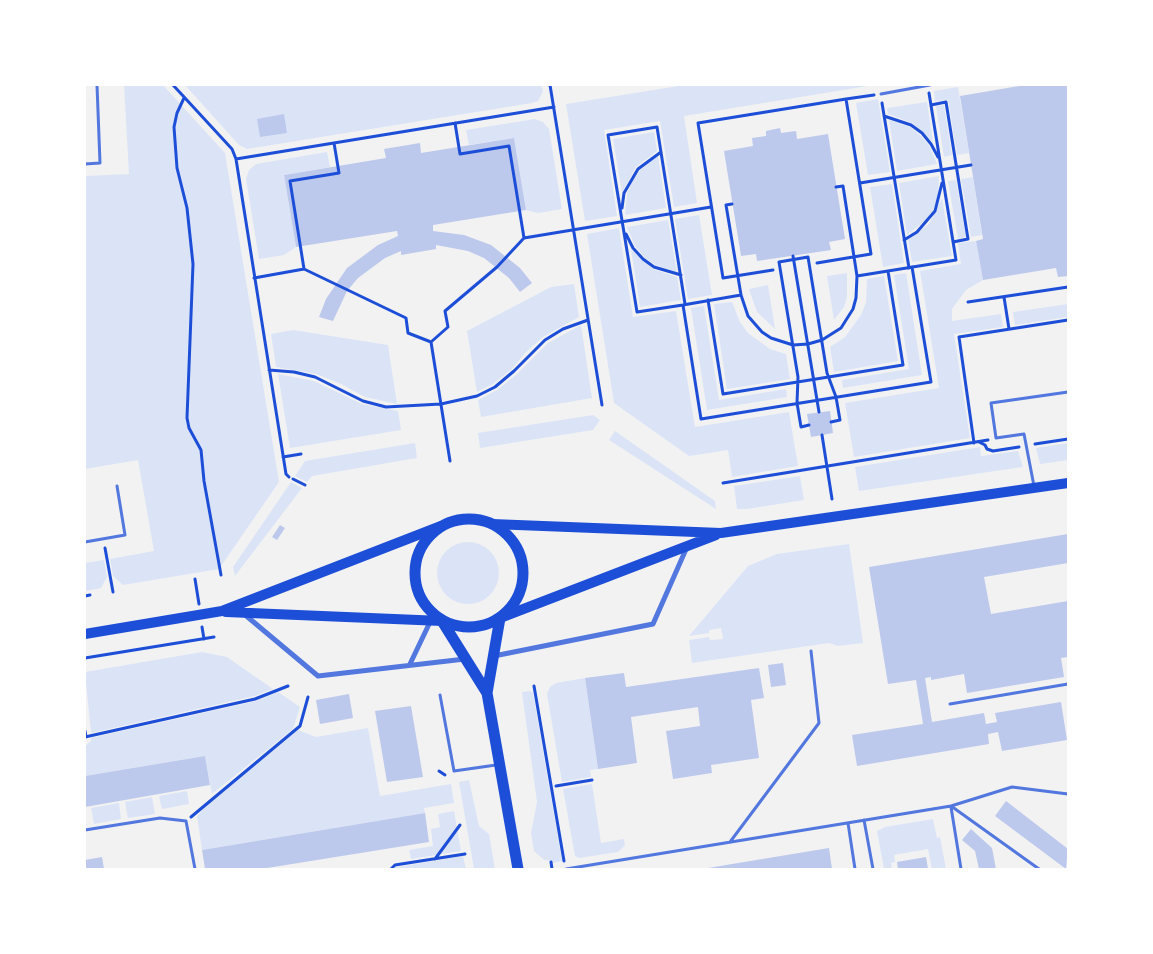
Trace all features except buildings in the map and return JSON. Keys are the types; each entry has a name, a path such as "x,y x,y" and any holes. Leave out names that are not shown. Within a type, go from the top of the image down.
{"main road":[{"path":"85,634 222,611 458,520 475,519 492,524 721,533 1068,483"},
{"path":"492,524 506,533 516,545 522,560 523,577 520,593 512,607 500,618 487,693 518,869"},
{"path":"441,526 427,538 418,555 414,573 418,592 427,608 465,658 487,693"},
{"path":"222,611 436,620 471,628 486,625 721,533"}],"street":[{"path":"493,656 653,624 688,546"},
{"path":"242,612 318,676 465,658"},
{"path":"410,664 436,620"}],"lane":[{"path":"85,164 100,163 97,85"},
{"path":"881,94 929,85"},
{"path":"1034,488 1024,434 996,438 991,403 1068,392"},
{"path":"85,542 125,535 117,486"},
{"path":"730,842 819,723 811,651"},
{"path":"950,704 1068,684"},
{"path":"440,695 454,771 500,764"},
{"path":"566,869 592,867 730,842 951,806 1012,787 1068,794"},
{"path":"951,806 961,869"},
{"path":"951,806 1039,869"},
{"path":"85,830 160,818 186,821 195,869"},
{"path":"864,820 873,869"},
{"path":"848,823 855,869"}],"path":[{"path":"172,85 232,149 236,159 286,474 305,485"},
{"path":"550,85 602,405"},
{"path":"857,276 956,260 929,85"},
{"path":"740,295 708,300 684,304 637,312 608,134 657,127 681,276 684,304 701,419 930,382 904,240 881,94 698,124 722,278 773,270"},
{"path":"184,98 177,113 174,127 177,168 187,208 193,264 187,418 189,428 201,450 204,481 221,575"},
{"path":"817,262 871,254 846,100"},
{"path":"931,104 946,102 957,167 968,239 953,242"},
{"path":"236,159 554,107"},
{"path":"884,116 904,122 922,133 931,144 942,170 941,191 935,211 917,232 904,240"},
{"path":"455,123 460,154 509,146 524,238"},
{"path":"304,269 290,181 339,173 334,143"},
{"path":"661,152 648,159 630,180 622,207 623,222 633,248 642,259 667,273 681,276"},
{"path":"860,183 971,165"},
{"path":"732,204 726,205 740,295 748,316 758,329 771,338 792,345 808,344 822,340 841,328 853,309 858,287 843,186 836,187"},
{"path":"431,342 448,327 445,311 497,267 524,238 711,207"},
{"path":"809,426 800,427 797,403 798,382 779,262 794,258 808,257 829,378 836,397 840,420 831,422"},
{"path":"794,258 818,412"},
{"path":"254,278 304,269 406,318 408,333 431,342"},
{"path":"708,300 723,394 829,378 903,365 888,271"},
{"path":"968,302 1068,287"},
{"path":"1004,297 1009,329"},
{"path":"269,370 315,377 363,401 386,407 441,404 477,396 495,387 545,340 563,329 588,320"},
{"path":"723,483 976,442 959,337 1068,320"},
{"path":"431,342 450,461"},
{"path":"822,435 832,499"},
{"path":"283,457 302,454"},
{"path":"104,539 113,592"},
{"path":"85,596 90,595"},
{"path":"85,658 214,637"},
{"path":"85,732 85,737 255,699 288,686"},
{"path":"534,686 566,869"},
{"path":"186,821 212,796 300,726 308,697"},
{"path":"556,786 592,780"},
{"path":"434,859 460,824"},
{"path":"391,869 395,865 466,854"},
{"path":"551,862 552,869"}],"shaded area":[{"path":"124,85 163,85 225,153 279,482 219,569 123,585 113,576 110,559 154,551 138,460 85,469 85,176 129,174"},
{"path":"185,85 541,85 543,91 538,101 532,103 247,149 239,145"},
{"path":"685,85 874,85 684,116 697,203 674,207 660,121 604,130 617,216 585,221 566,104"},
{"path":"958,87 969,153 957,155 948,100 935,101 934,91"},
{"path":"878,99 890,172 868,175 856,103"},
{"path":"927,102 933,142 912,123 888,114 887,108"},
{"path":"944,105 952,155 944,157 936,106"},
{"path":"535,119 543,122 549,129 562,209 538,213 526,210 514,138 469,145 466,130"},
{"path":"889,120 910,127 920,135 929,145 937,164 897,171"},
{"path":"654,132 657,151 636,167 622,193 613,139"},
{"path":"327,152 330,167 284,175 296,247 284,255 259,259 246,179 249,170 256,164"},
{"path":"658,156 666,208 625,215 627,194 632,181 640,170"},
{"path":"939,176 938,197 933,210 925,221 907,235 899,183"},
{"path":"973,177 982,235 971,237 961,179"},
{"path":"956,180 966,237 958,239 948,181"},
{"path":"892,184 904,263 883,267 870,187"},
{"path":"942,198 952,256 912,262 908,240 929,224"},
{"path":"699,215 712,295 688,299 675,219"},
{"path":"668,220 677,272 655,265 644,257 635,246 627,227"},
{"path":"619,228 633,317 676,311 695,427 789,412 798,466 732,477 728,450 689,456 614,403 587,234"},
{"path":"976,241 983,280 966,290 952,309 952,321 1001,314 1003,327 954,334 970,438 854,457 845,403 939,388 920,271 961,264 958,243"},
{"path":"631,249 653,269 677,277 681,300 640,307"},
{"path":"847,273 847,297 844,307 834,320 827,276"},
{"path":"906,273 922,375 843,388 842,380 909,369 894,275"},
{"path":"884,276 898,361 834,372 830,347 845,337 861,315 866,302 867,279"},
{"path":"574,284 579,317 543,337 525,353 512,369 493,384 477,392 467,331 551,287"},
{"path":"768,285 775,329 757,312 749,289"},
{"path":"732,302 740,322 748,333 770,349 786,354 790,379 727,389 714,304"},
{"path":"1068,304 1068,317 1015,325 1013,312"},
{"path":"704,306 719,400 786,389 787,397 707,410 691,308"},
{"path":"581,325 592,398 481,417 478,400 497,390 517,374 548,343"},
{"path":"293,330 388,345 397,404 365,397 341,384 316,374 276,367 271,334"},
{"path":"278,374 314,381 362,404 398,411 401,430 290,448"},
{"path":"593,415 600,420 593,430 480,448 478,433"},
{"path":"615,431 715,501 716,509 609,440"},
{"path":"415,443 417,458 312,476 307,482 295,476 305,461"},
{"path":"1068,443 1068,460 1040,464 1036,448"},
{"path":"980,447 981,456 1018,451 1023,467 859,491 855,467"},
{"path":"800,476 804,500 737,509 734,486"},
{"path":"291,482 302,488 235,576 233,567"},
{"path":"462,542 474,542 490,551 497,561 499,573 497,585 490,595 474,604 462,604 451,599 442,590 437,579 437,567 442,556 451,547"},
{"path":"849,544 863,643 838,646 829,643 692,663 689,640 709,637 710,640 723,639 721,628 709,630 709,633 689,636 748,566 777,554"},
{"path":"104,560 107,577 101,588 85,591 85,563"},
{"path":"202,652 227,657 273,689 255,696 91,733 85,672"},
{"path":"585,678 598,769 590,770 591,777 562,782 547,694 550,687 556,683"},
{"path":"530,691 533,693 562,861 552,863 552,861 544,860 534,851 531,833 537,802 522,692"},
{"path":"278,692 300,707 293,729 212,794 205,756 85,776 85,746 91,741 91,738 256,701"},
{"path":"368,728 380,796 451,784 454,803 424,808 425,813 202,850 197,816 213,799 298,730 316,737"},
{"path":"469,780 479,826 489,834 495,869 474,869 459,782"},
{"path":"592,784 601,843 624,839 625,845 618,852 579,858 575,856 563,789"},
{"path":"187,791 189,804 162,809 159,796"},
{"path":"152,797 155,814 128,818 125,802"},
{"path":"119,803 121,819 94,824 91,808"},
{"path":"454,811 461,851 411,859 409,850 433,846 431,829 440,827 438,814"},
{"path":"933,819 937,838 940,837 946,869 932,869 928,849 894,855 895,862 891,863 892,869 884,869 877,831 885,827"},
{"path":"463,856 466,869 392,869 393,868"}]}
